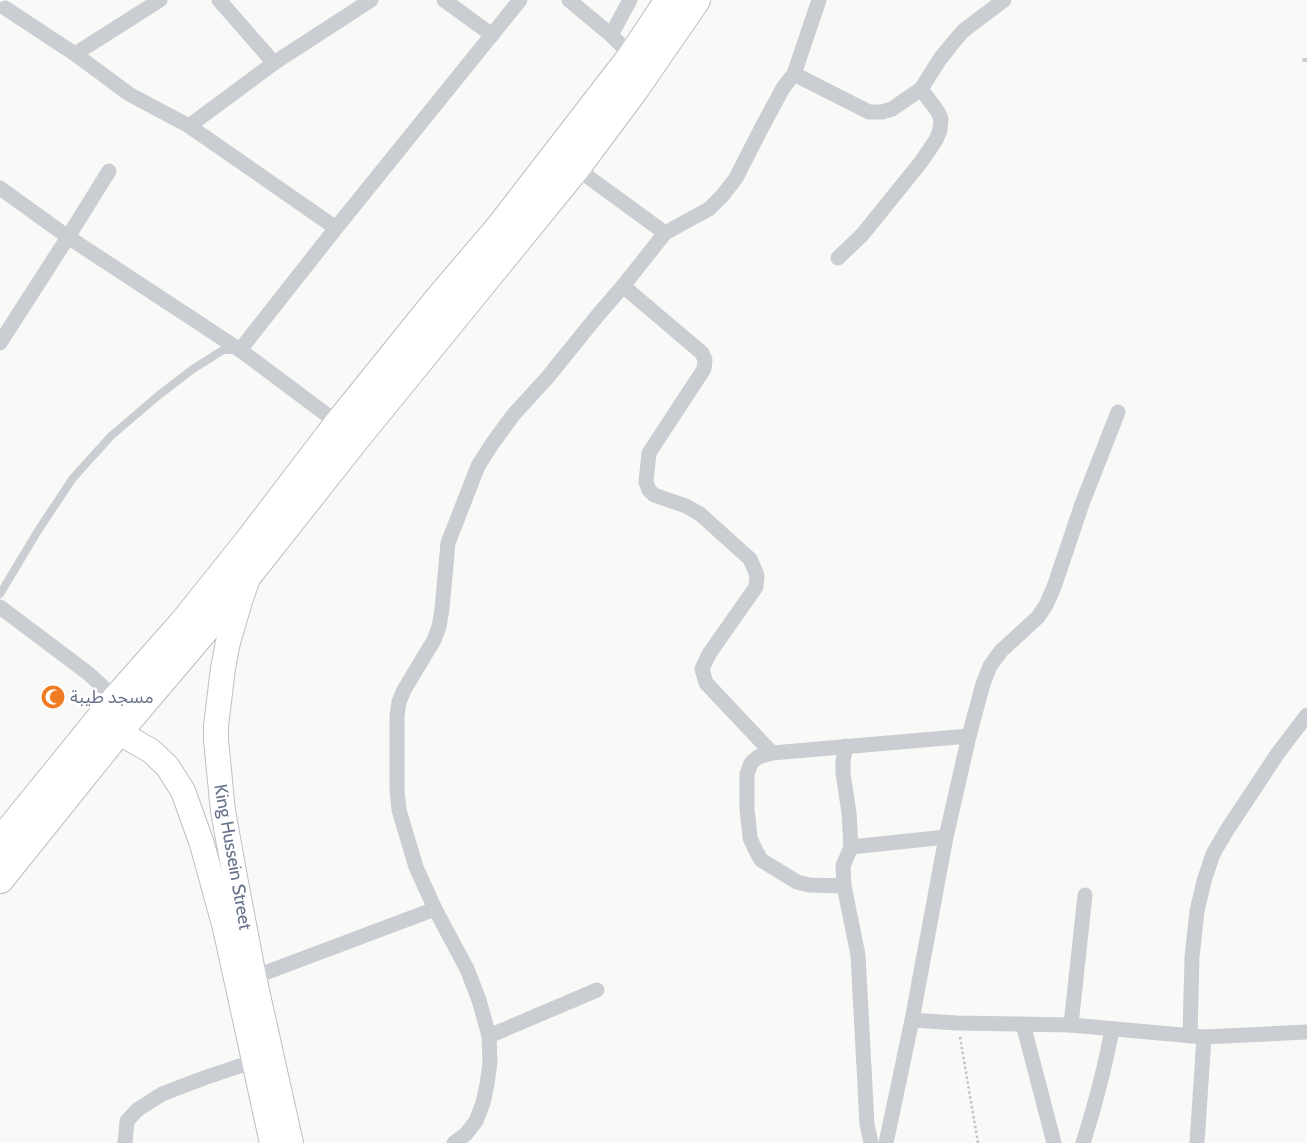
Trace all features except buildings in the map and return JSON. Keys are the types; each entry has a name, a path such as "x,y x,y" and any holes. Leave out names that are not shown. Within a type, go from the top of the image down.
{"highway":[{"path":"0,842 111,716 202,633 251,572 437,301 500,228 632,56 669,0"},
{"path":"0,879 111,716 190,614 248,542 348,431 576,168 640,82 696,0"}],"main road":[{"name":"King Hussein Street","path":"251,572 240,598 228,642 216,726 216,740 224,811 254,977 259,1055 272,1143"},
{"name":"King Hussein Street","path":"111,716 167,766 183,791 202,844 259,1055 291,1143"},
{"path":"192,815 199,806 208,804 224,811"}],"street":[{"path":"75,54 160,0"},
{"path":"219,0 274,63"},
{"path":"189,126 274,63 371,0"},
{"path":"444,0 492,35"},
{"path":"240,350 520,0"},
{"path":"569,0 611,35 632,56"},
{"path":"611,35 630,0"},
{"path":"454,1143 466,1134 476,1120 483,1103 488,1084 490,1063 489,1036 467,969 435,909 416,867 399,810 397,790 397,716 399,702 404,690 434,640 439,627 448,543 478,466 514,414 547,378 665,233 709,209 736,178 783,88 794,74 819,0"},
{"path":"794,74 870,112 882,112 892,109 921,89 940,59 963,31 1004,0"},
{"path":"8,6 129,94 189,126 336,228"},
{"path":"838,258 862,235 880,213 921,162 938,135 941,119 921,89"},
{"path":"576,168 665,233"},
{"path":"0,343 109,171"},
{"path":"0,188 68,237 240,350 348,431"},
{"path":"623,286 702,353 705,360 704,369 649,453 646,482 649,490 654,495 686,506 700,514 750,559 757,575 756,587 709,654 702,669 706,683 772,753"},
{"path":"886,1143 912,1020 946,837 983,684 990,666 1001,651 1038,618 1046,605 1082,504 1118,412"},
{"path":"0,608 89,674 111,716"},
{"path":"1197,1143 1197,1036 1192,957 1197,911 1204,881 1212,854 1278,753 1307,715"},
{"path":"844,886 809,885 796,882 761,860 750,838 748,828 747,774 752,762 758,757 772,753 969,736"},
{"path":"846,746 843,773 851,847 843,866 844,886 858,955 867,1124 871,1143"},
{"path":"851,847 946,837"},
{"path":"1071,1025 1086,895"},
{"path":"254,977 435,909"},
{"path":"489,1036 597,990"},
{"path":"912,1020 957,1023 1071,1025 1197,1036 1307,1032"},
{"path":"1023,1024 1054,1143"},
{"path":"1083,1143 1106,1062 1112,1029"},
{"path":"125,1143 127,1120 137,1110 162,1094 259,1055"}],"lane":[{"path":"0,594 39,529 73,478 111,436 158,395 193,369 223,350 240,350"}],"path":[{"path":"957,1023 978,1143"}],"place":[{"name":"مسجد طيبة","path":"53,697"}]}
